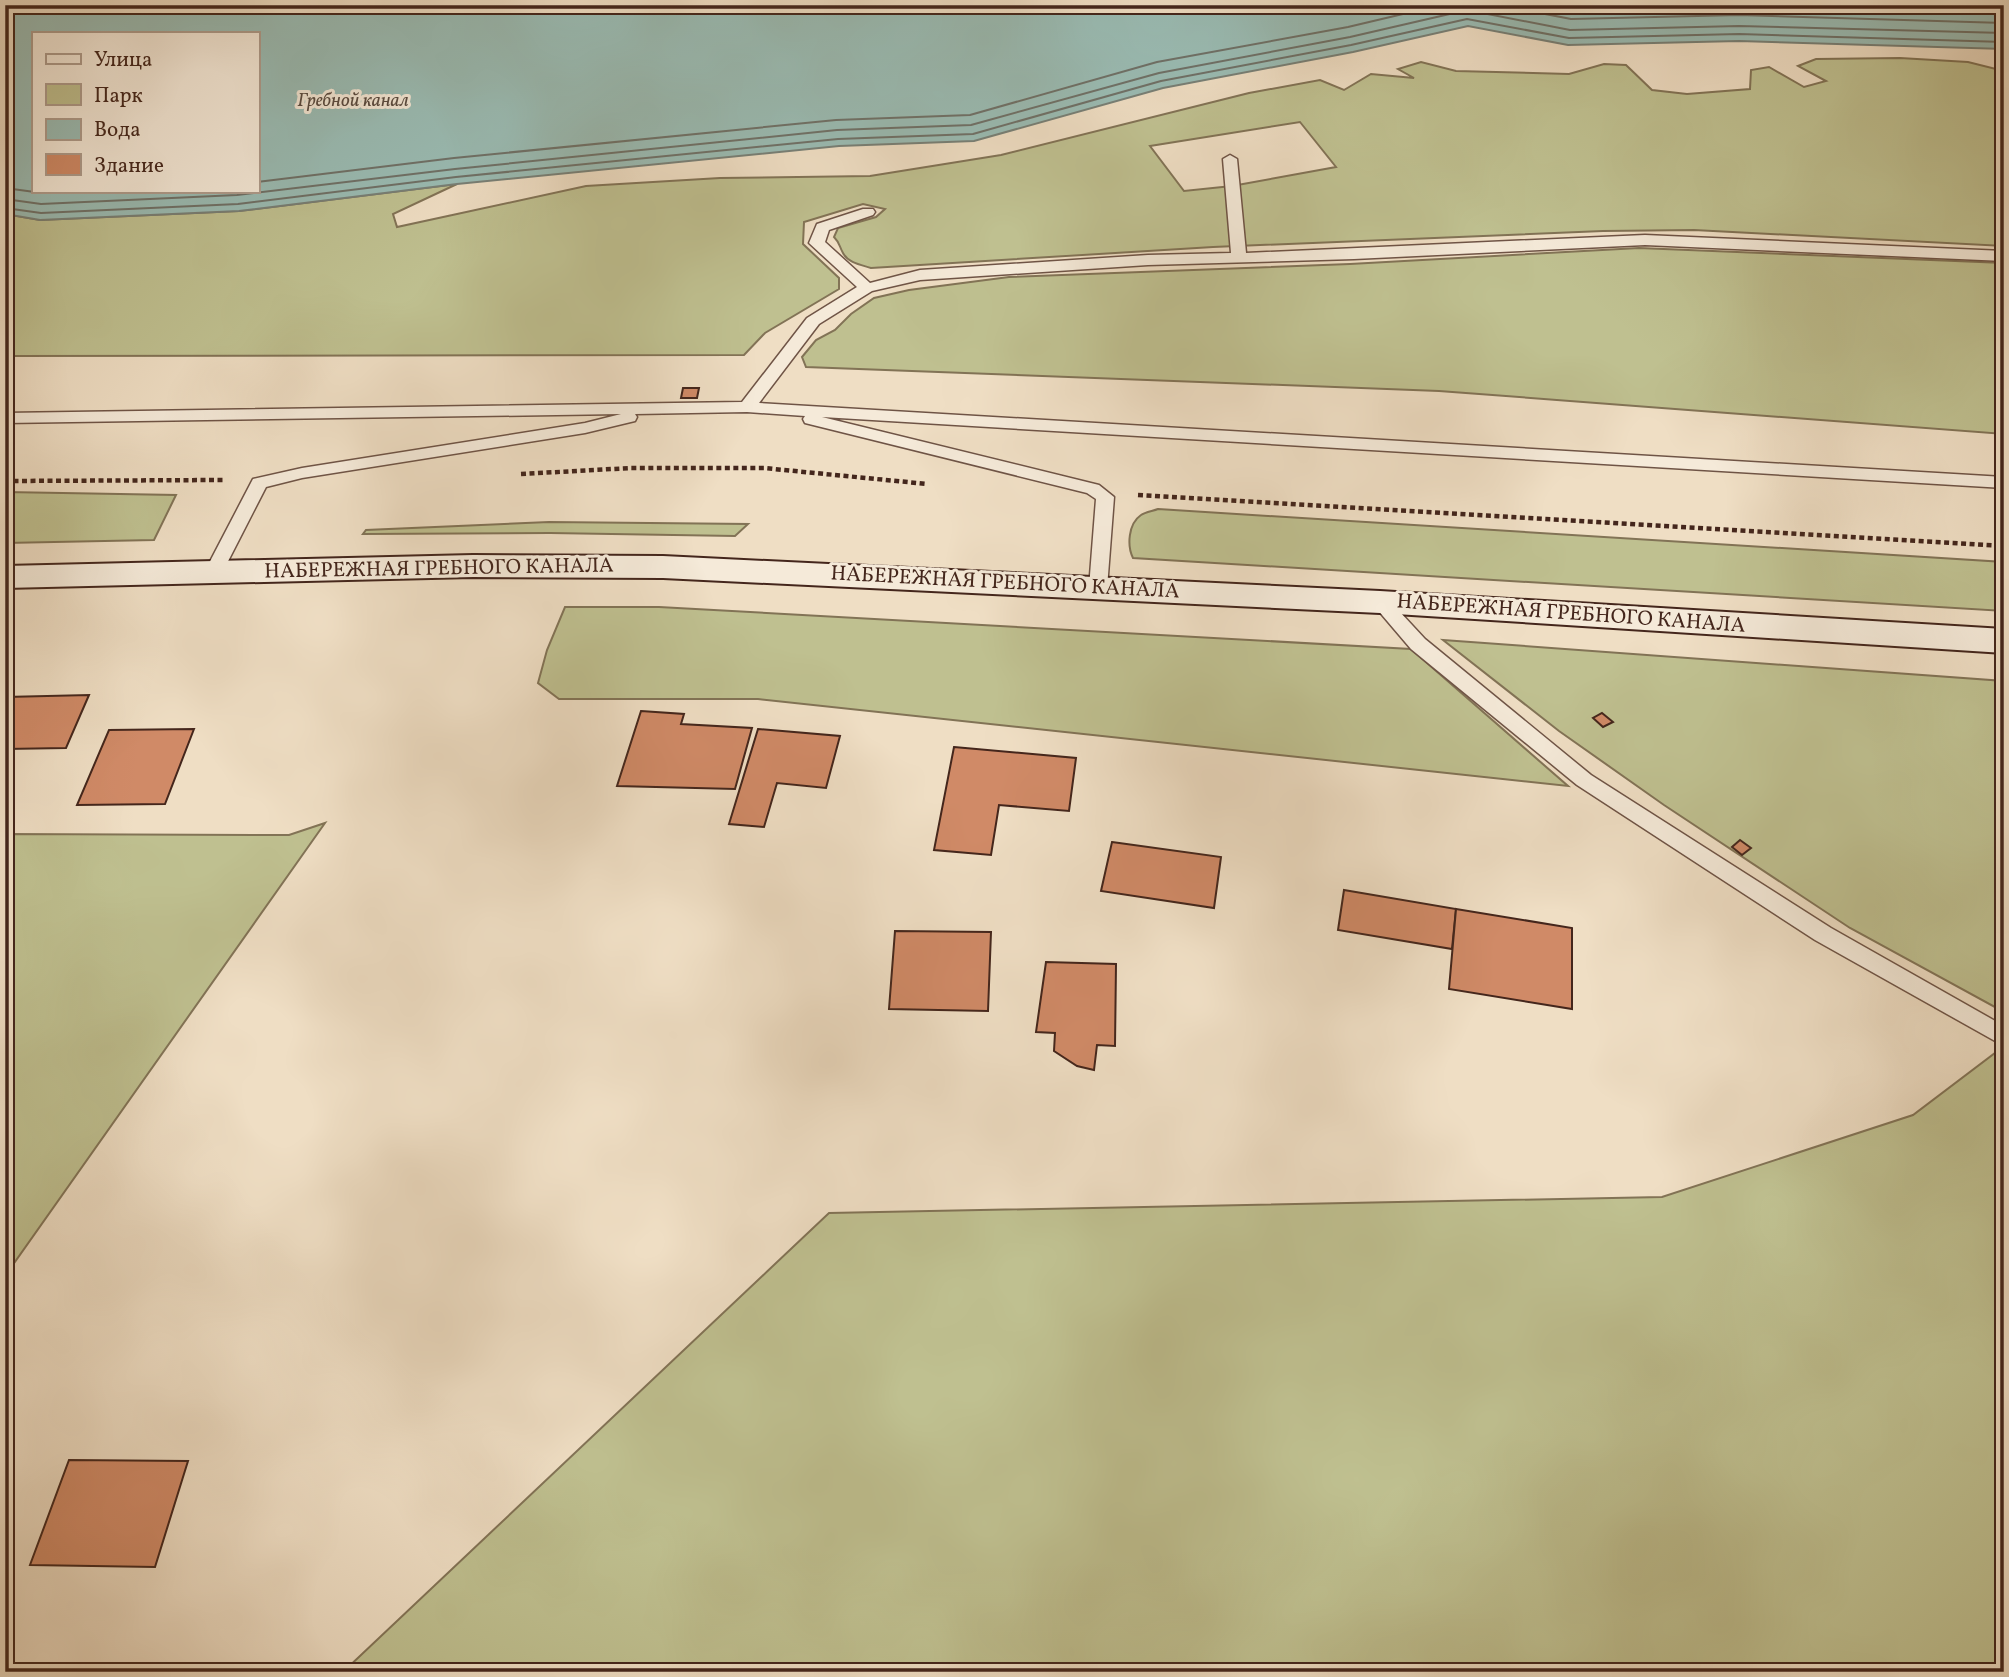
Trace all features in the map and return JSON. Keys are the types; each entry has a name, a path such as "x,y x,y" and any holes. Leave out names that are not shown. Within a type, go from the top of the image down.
{"street":[{"name":"НАБЕРЕЖНАЯ ГРЕБНОГО КАНАЛА","path":"5,577 473,566 663,567 1380,602 2004,641"}],"lane":[{"path":"1230,159 1239,257"},
{"path":"867,288 817,243 822,227 868,212"},
{"path":"747,407 813,321 867,288 920,275 1003,268 1645,240 2004,256"},
{"path":"5,418 747,407 2004,483"},
{"path":"213,573 258,483 302,473 585,428 666,408"},
{"path":"783,409 833,426 1093,489 1105,496 1098,588"},
{"path":"1380,602 1418,644 1584,780 1823,934 2004,1037"}],"green space":[{"path":"1900,58 1968,62 2004,71 2004,246 1694,230 1603,231 1213,247 871,268 848,259 834,237 838,228 876,217 885,209 863,204 804,222 803,244 839,278 839,289 765,333 744,355 5,356 5,214 40,220 239,211 457,184 393,214 397,227 586,186 720,178 870,176 1001,155 1249,93 1320,80 1344,90 1371,74 1414,78 1398,69 1421,62 1456,71 1569,74 1604,64 1626,65 1652,90 1687,94 1750,89 1751,70 1769,67 1804,87 1826,81 1798,66 1816,59","holes":["1300,122 1336,167 1232,186 1184,191 1150,146"]},
{"path":"1639,248 2004,263 2004,434 1439,391 806,367 802,357 816,340 835,330 851,314 874,298 909,290 1009,277 1350,264"},
{"path":"5,492 176,495 154,540 5,543"},
{"path":"1158,509 2004,562 2004,611 1133,558 1129,541 1133,524 1143,514"},
{"path":"549,522 748,524 735,536 363,534 366,530"},
{"path":"565,607 659,607 1411,649 1568,786 758,699 559,699 538,683 547,650"},
{"path":"1443,640 2004,681 2004,1012 1850,928 1664,805 1559,731"},
{"path":"325,823 5,1276 5,834 289,835"},
{"path":"1995,1053 2004,1058 2004,1672 343,1672 829,1213 1662,1197 1913,1115"}],"water":[{"name":"Гребной канал","path":"5,5 2004,5 2004,49 1739,41 1568,45 1468,26 1353,52 1163,88 974,141 839,146 457,184 239,211 40,220 5,214"}],"building":[{"path":"683,388 699,388 697,398 681,398"},
{"path":"89,695 66,748 5,749 5,697"},
{"path":"641,711 684,714 681,724 752,728 735,789 617,786"},
{"path":"1602,713 1613,722 1603,727 1593,718"},
{"path":"194,729 165,804 77,805 109,730"},
{"path":"758,729 840,736 826,788 777,783 764,827 729,824"},
{"path":"954,747 1076,758 1069,811 999,805 991,855 934,850"},
{"path":"1740,840 1751,848 1742,855 1732,847"},
{"path":"1112,842 1221,857 1214,908 1101,891"},
{"path":"1344,890 1456,909 1452,949 1338,930"},
{"path":"1456,909 1572,928 1572,1009 1449,989"},
{"path":"895,931 991,932 988,1011 889,1009"},
{"path":"1046,962 1116,964 1115,1046 1097,1045 1094,1070 1077,1066 1054,1051 1055,1033 1036,1032"},
{"path":"69,1460 188,1461 155,1567 30,1565"}]}
